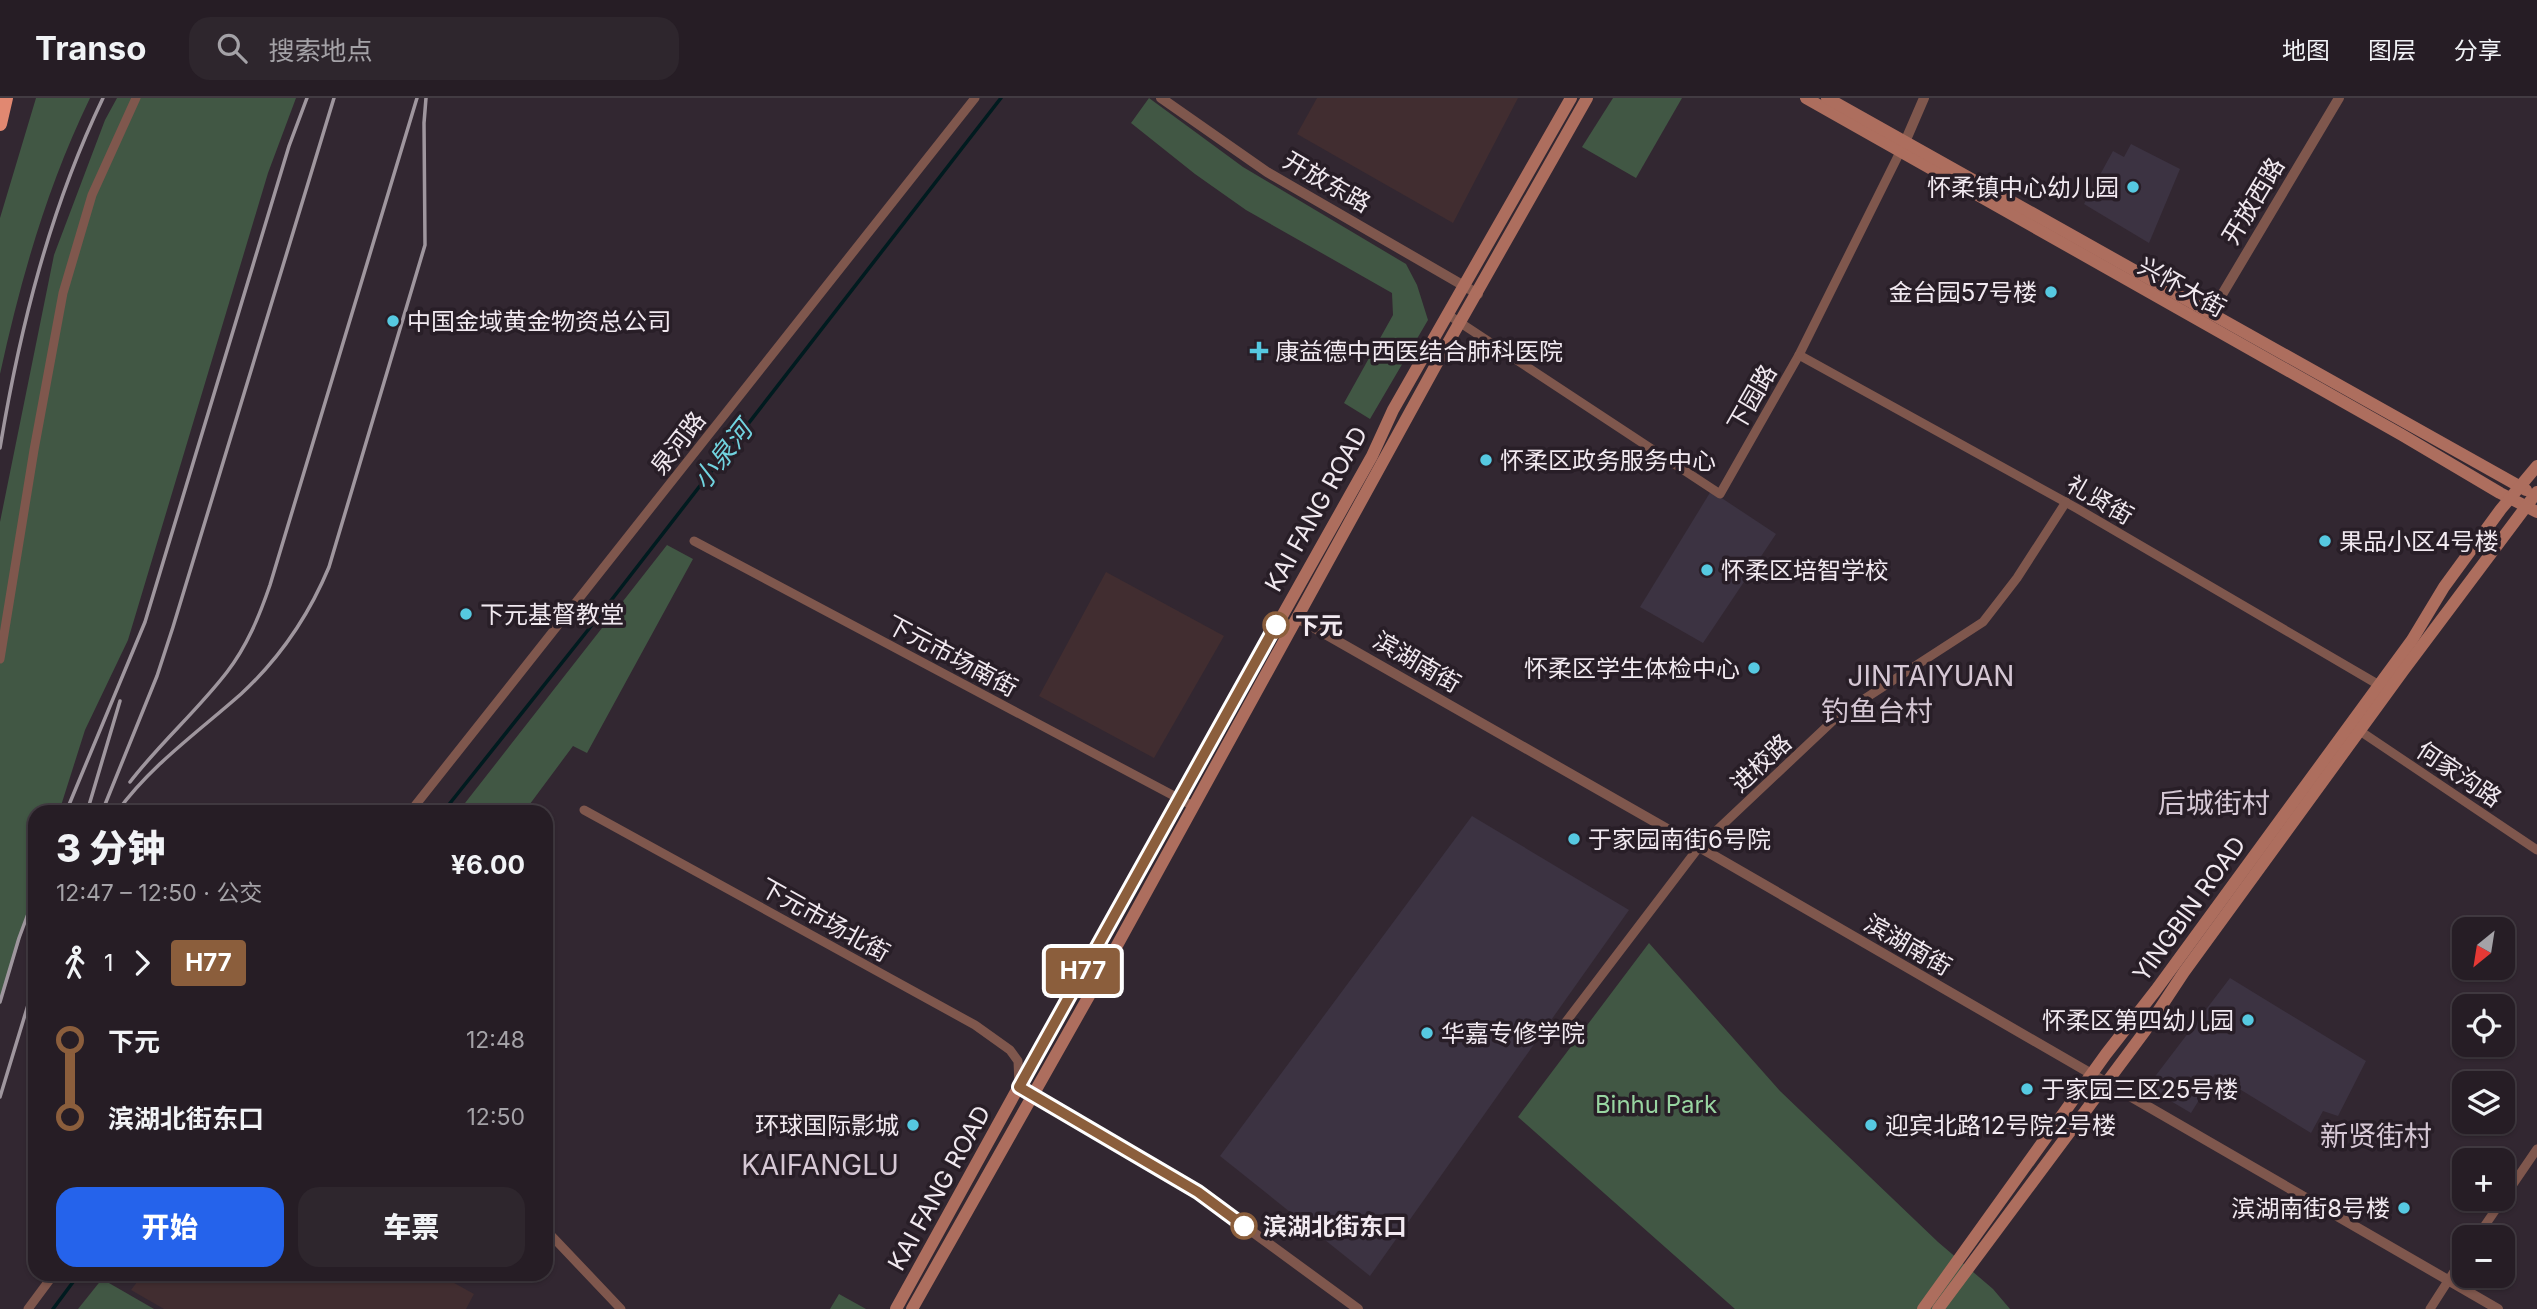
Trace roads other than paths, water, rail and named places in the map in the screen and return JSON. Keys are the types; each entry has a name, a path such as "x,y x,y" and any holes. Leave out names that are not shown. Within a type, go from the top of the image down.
{"highway":[{"path":"0,124 6,98"}],"main road":[{"name":"KAI FANG ROAD","path":"897,1309 1372,456 1393,410 1571,98"},
{"name":"KAI FANG ROAD","path":"912,1309 1587,98"},
{"name":"兴怀大街","path":"1806,98 1903,147 2203,316 2536,494"},
{"name":"兴怀大街","path":"1827,98 1903,147"},
{"name":"兴怀大街","path":"2203,316 2531,509"},
{"path":"2510,498 2537,466"},
{"name":"YINGBIN ROAD","path":"1938,1309 2105,1084 2360,731 2531,509 2536,494"},
{"name":"YINGBIN ROAD","path":"1923,1309 2412,640 2444,586 2510,498"}],"street":[{"path":"0,659 63,293 92,195 136,98"},
{"name":"泉河路","path":"416,805 975,98"},
{"name":"开放东路","path":"1161,98 1267,172 1478,294"},
{"path":"1903,147 1924,98"},
{"name":"开放西路","path":"2203,316 2217,303 2339,98"},
{"name":"下园路","path":"1447,314 1720,494 1799,355 1903,147"},
{"name":"礼贤街","path":"1799,355 2066,502 2379,685"},
{"name":"进校路","path":"1565,1023 1699,847 1839,716 1983,622 2017,578 2066,502"},
{"name":"下元市场南街","path":"694,541 1193,806"},
{"name":"滨湖南街","path":"1297,618 2498,1309"},
{"name":"何家沟路","path":"2360,731 2537,850"},
{"name":"下元市场北街","path":"584,810 975,1025 1010,1050 1018,1061 1019,1087"},
{"path":"1019,1087 1198,1192 1358,1309"},
{"path":"2485,1225 2537,1149"},
{"path":"553,1237 621,1309"},
{"path":"2430,1309 2452,1273"},
{"path":"28,1309 49,1281"}],"waterway":[{"name":"小泉河","path":"449,805 592,625 1001,98"},
{"name":"小泉河","path":"53,1309 74,1281"}],"railway":[{"path":"0,448 17,358 39,269 67,183 103,98"},
{"path":"69,805 145,622 289,146 307,98"},
{"path":"105,805 157,676 173,627 334,98"},
{"path":"130,782 227,672 241,652 257,620 270,585 417,98"},
{"path":"122,805 160,764 241,694 268,666 302,619 329,567 425,245 426,98"},
{"path":"89,805 120,701"},
{"path":"0,1002 28,914"},
{"path":"0,1097 28,1005"}],"place":[{"name":"怀柔镇中心幼儿园","path":"2133,187"},
{"name":"金台园57号楼","path":"2051,292"},
{"name":"中国金域黄金物资总公司","path":"393,321"},
{"name":"康益德中西医结合肺科医院","path":"1259,351"},
{"name":"怀柔区政务服务中心","path":"1486,460"},
{"name":"果品小区4号楼","path":"2325,541"},
{"name":"怀柔区培智学校","path":"1707,570"},
{"name":"下元基督教堂","path":"466,614"},
{"name":"下元","path":"1276,625"},
{"name":"怀柔区学生体检中心","path":"1754,668"},
{"name":"于家园南街6号院","path":"1574,839"},
{"name":"怀柔区第四幼儿园","path":"2248,1020"},
{"name":"华嘉专修学院","path":"1427,1033"},
{"name":"于家园三区25号楼","path":"2027,1089"},
{"name":"环球国际影城","path":"913,1125"},
{"name":"迎宾北路12号院2号楼","path":"1871,1125"},
{"name":"滨湖南街8号楼","path":"2404,1208"},
{"name":"滨湖北街东口","path":"1244,1226"}],"district":[{"name":"JINTAIYUAN","path":"1931,676"},
{"name":"钓鱼台村","path":"1877,711"},
{"name":"后城街村","path":"2214,803"},
{"name":"新贤街村","path":"2376,1136"},
{"name":"KAIFANGLU","path":"820,1165"}],"park label":[{"name":"Binhu Park","path":"1656,1104"}]}
